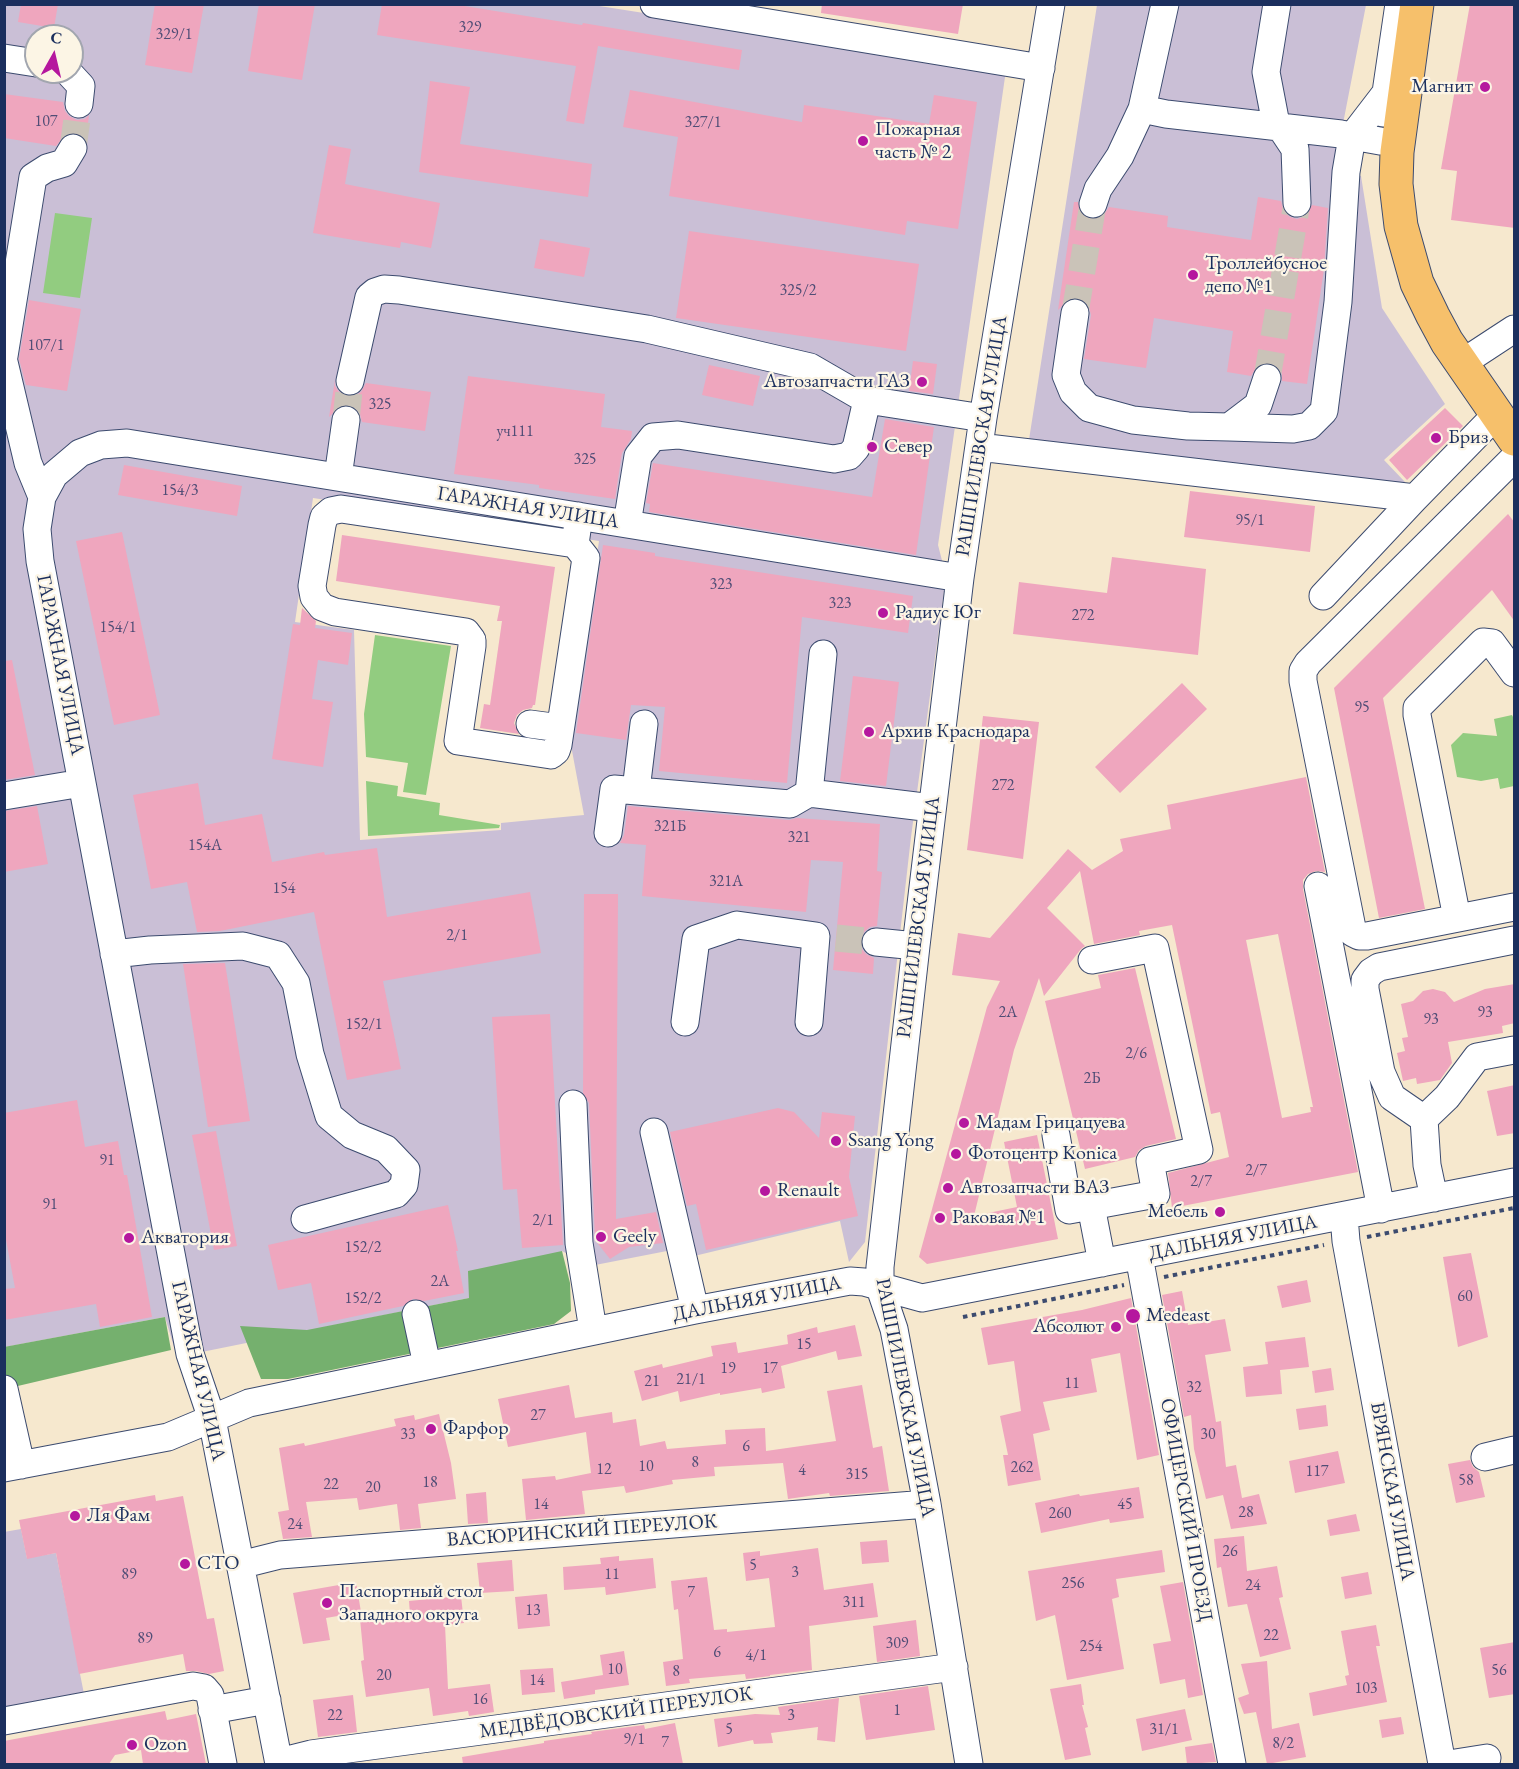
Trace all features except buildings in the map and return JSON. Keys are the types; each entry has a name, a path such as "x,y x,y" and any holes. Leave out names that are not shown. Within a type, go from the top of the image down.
{"main road":[{"path":"1417,4 1397,152 1396,184 1401,226 1417,283 1438,324 1506,426"}],"street":[{"path":"654,4 1041,68"},
{"name":"РАШПИЛЕВСКАЯ УЛИЦА","path":"969,1764 927,1504 894,1329 880,1288 882,1245 960,578 983,418 1051,4"},
{"path":"1093,204 1098,189 1120,156 1142,109 1165,4"},
{"path":"1276,4 1266,72 1275,119 1295,149 1297,203"},
{"path":"1399,4 1380,141 1383,174 1401,226"},
{"path":"4,58 24,61"},
{"path":"79,84 81,86 79,104"},
{"path":"1075,313 1066,375 1073,392 1089,408 1133,420 1188,426 1293,429 1309,426 1324,411 1338,302 1346,172 1352,137 1385,94"},
{"path":"1142,109 1380,141"},
{"path":"4,356 33,177 47,168 64,163 73,148"},
{"path":"350,381 369,297 384,289 647,329 810,367 867,400 983,418"},
{"path":"1462,363 1515,329"},
{"path":"4,362 28,463 42,497"},
{"path":"1229,427 1258,405 1267,378"},
{"path":"627,524 638,456 653,437 678,435 834,459 849,456 856,448 867,400"},
{"path":"338,477 346,420"},
{"path":"1323,596 1415,498 1506,426"},
{"name":"ГАРАЖНАЯ УЛИЦА","path":"279,1763 212,1419 190,1354 40,561 37,529 42,497 54,475 80,453 101,445 127,443 960,578"},
{"path":"979,447 1415,498"},
{"path":"1515,458 1308,663 1303,671 1303,681 1353,933 1367,936 1515,907"},
{"path":"387,516 392,486"},
{"path":"341,509 387,516 575,544 586,558 556,751 551,755 458,741 472,646 472,640 466,632 335,612 322,607 314,597 312,586 324,518 331,511 341,509"},
{"path":"575,544 579,516"},
{"path":"1457,918 1417,708 1483,642 1492,643 1515,673"},
{"path":"809,793 823,654"},
{"path":"530,724 560,728"},
{"path":"636,790 644,724"},
{"path":"4,796 82,783"},
{"path":"608,833 614,789 790,804 809,793 932,808"},
{"path":"1318,886 1382,1209"},
{"path":"685,1022 696,939 737,925 826,937 809,1022"},
{"path":"1434,1137 1392,1097 1381,1072 1365,980 1379,967 1515,939"},
{"path":"876,942 916,946"},
{"path":"114,954 243,946 278,955 296,983 310,1054 329,1116 352,1135 386,1149 406,1170 404,1185 396,1194 305,1219"},
{"path":"1056,1136 1069,1210 1156,1194 1150,1161 1199,1150 1155,948 1092,960"},
{"path":"1443,1196 1427,1165 1447,1097 1477,1057 1515,1050"},
{"path":"573,1104 579,1243 593,1330"},
{"path":"654,1132 696,1310"},
{"name":"ДАЛЬНЯЯ УЛИЦА","path":"13,1466 168,1437 249,1403 696,1310 850,1281 864,1282 922,1298 1102,1263 1142,1268 1345,1229 1382,1209 1515,1182"},
{"path":"1090,1206 1102,1263"},
{"name":"БРЯНСКАЯ УЛИЦА","path":"1345,1229 1442,1764"},
{"name":"ОФИЦЕРСКИЙ ПРОЕЗД","path":"1142,1268 1232,1764"},
{"path":"416,1314 427,1365"},
{"path":"4,1389 13,1466"},
{"path":"1485,1457 1515,1450"},
{"name":"ВАСЮРИНСКИЙ ПЕРЕУЛОК","path":"240,1565 280,1555 927,1504"},
{"name":"МЕДВЁДОВСКИЙ ПЕРЕУЛОК","path":"279,1763 311,1754 954,1667"},
{"path":"4,1721 193,1686 204,1688 210,1695 223,1764"},
{"path":"212,1710 267,1700"},
{"path":"1449,1764 1487,1758"}],"path":[{"path":"963,1317 1142,1268 1345,1229 1515,1208"}],"shaded area":[{"path":"5,5 593,5 1006,70 938,545 946,576 911,837 865,1242 849,1262 840,1221 690,1257 672,1250 590,1266 562,1251 469,1298 177,1357 165,1317 5,1347","holes":["313,498 599,541 570,740 584,815 501,823 501,830 360,840 354,630 295,622"]},
{"name":"Троллейбусное депо №1","path":"1097,5 1366,5 1341,134 1346,172 1361,176 1382,308 1445,404 1384,460 1405,482 1400,487 1028,446"},
{"path":"21,1529 27,1558 56,1553 84,1694 5,1707 4,1532"}],"green space":[{"path":"55,213 92,218 80,298 43,293"},
{"path":"375,635 451,646 426,795 403,792 408,763 366,757 364,714"},
{"path":"1512,715 1514,719 1514,786 1500,789 1498,778 1481,781 1457,777 1451,745 1463,733 1497,736 1494,719"},
{"path":"366,781 398,786 397,796 440,803 439,815 500,825 499,828 368,836"},
{"path":"562,1251 570,1283 571,1311 554,1324 288,1379 261,1379 240,1326 307,1330 469,1298 468,1271"},
{"path":"165,1317 171,1350 5,1389 4,1347"}],"tunnel":[{"path":"73,148 79,104"},
{"path":"1267,378 1297,203"},
{"path":"1075,313 1093,204"},
{"path":"346,420 350,381"},
{"path":"836,938 876,942"}],"place":[{"name":"Магнит","path":"1485,87"},
{"name":"Пожарная часть № 2","path":"863,141"},
{"name":"Троллейбусное депо №1","path":"1193,275"},
{"name":"Автозапчасти ГАЗ","path":"922,382"},
{"name":"Бриз","path":"1436,438"},
{"name":"Север","path":"872,447"},
{"name":"Радиус Юг","path":"883,613"},
{"name":"Архив Краснодара","path":"869,732"},
{"name":"Мадам Грицацуева","path":"964,1123"},
{"name":"Ssang Yong","path":"836,1141"},
{"name":"Фотоцентр Konica","path":"956,1154"},
{"name":"Автозапчасти ВАЗ","path":"948,1188"},
{"name":"Renault","path":"765,1191"},
{"name":"Мебель","path":"1220,1212"},
{"name":"Раковая №1","path":"940,1218"},
{"name":"Geely","path":"601,1237"},
{"name":"Акватория","path":"129,1238"},
{"name":"Medeast","path":"1133,1316"},
{"name":"Абсолют","path":"1116,1327"},
{"name":"Фарфор","path":"431,1429"},
{"name":"Ля Фам","path":"75,1516"},
{"name":"СТО","path":"185,1564"},
{"name":"Паспортный стол Западного округа","path":"327,1603"},
{"name":"Ozon","path":"132,1745"}]}
